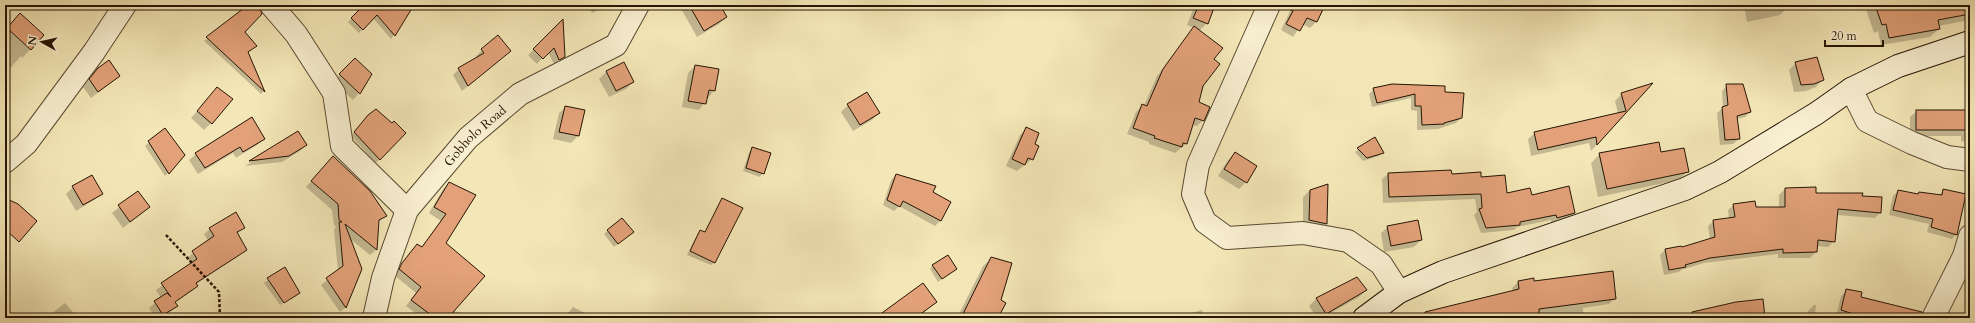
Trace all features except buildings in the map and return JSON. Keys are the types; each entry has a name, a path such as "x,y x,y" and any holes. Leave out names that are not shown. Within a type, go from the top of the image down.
{"street":[{"path":"5,162 26,144 94,52 125,5"},
{"path":"271,5 296,34 334,93 342,146 407,210"},
{"name":"Gobholo Road","path":"374,318 383,278 407,210 468,138 520,94 616,45 638,5"},
{"path":"1269,5 1198,165 1193,194 1205,222 1227,238 1303,233 1348,241 1381,264 1400,292"},
{"path":"1364,318 1400,292 1443,272 1685,189 1727,168 1817,113 1851,89 1898,66 1970,42"},
{"path":"1851,89 1867,121 1912,143 1947,157 1970,160"},
{"path":"1933,318 1964,256 1970,236"}],"path":[{"path":"166,236 219,292 220,318"}]}
